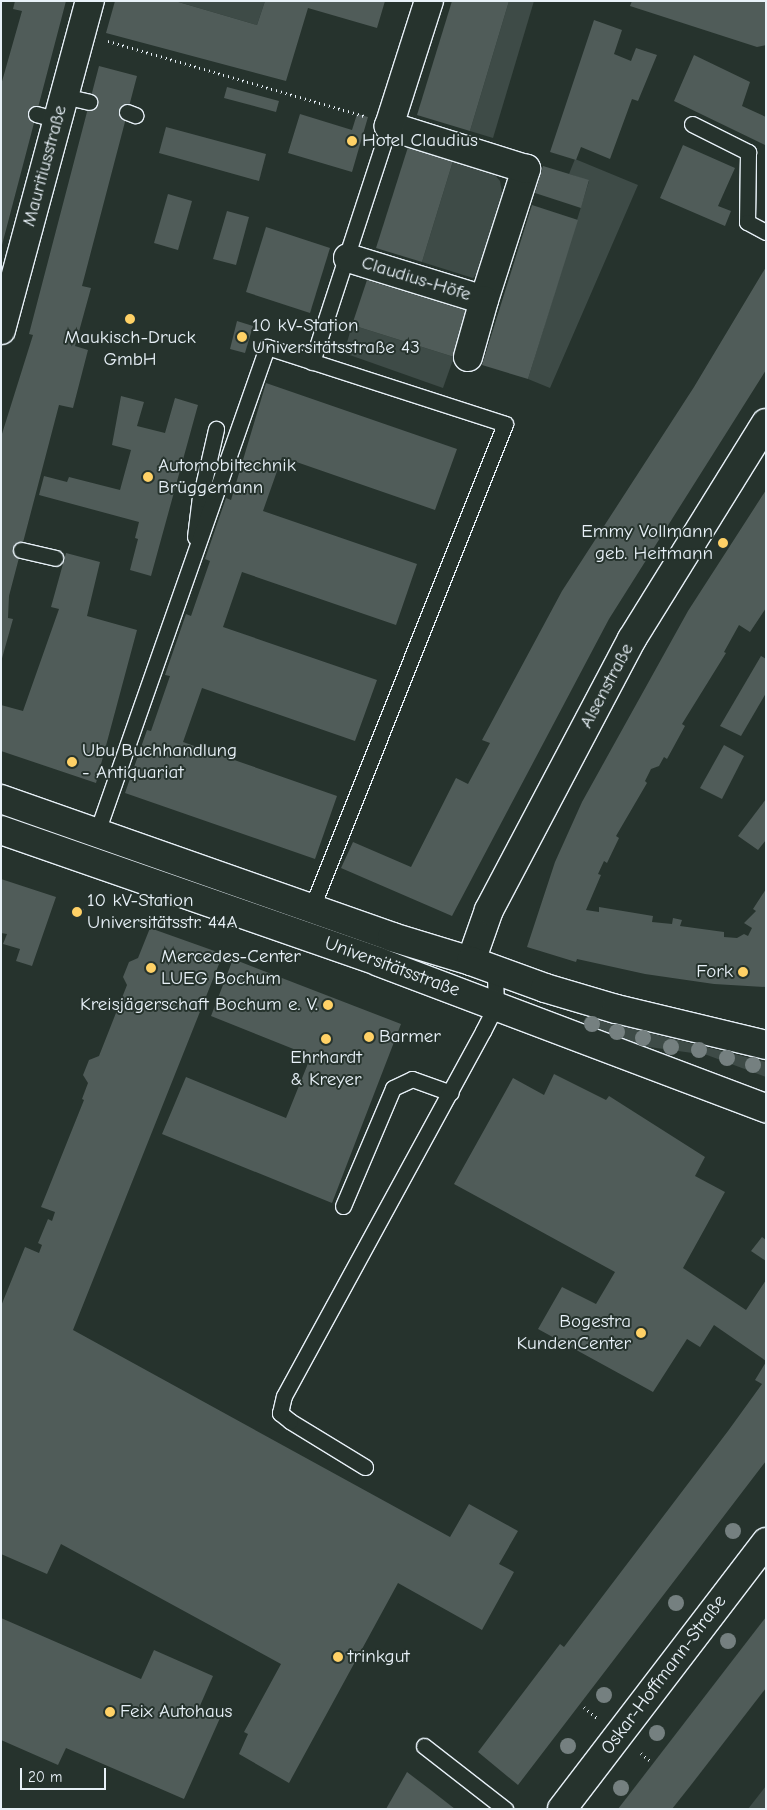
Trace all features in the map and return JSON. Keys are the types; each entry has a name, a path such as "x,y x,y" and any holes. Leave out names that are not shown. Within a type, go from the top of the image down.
{"street":[{"name":"Mauritiusstraße","path":"1,330 90,1"},
{"name":"Claudius-Höfe","path":"429,1 389,126 526,169 484,300 468,357"},
{"name":"Claudius-Höfe","path":"348,258 484,300"},
{"name":"Alsenstraße","path":"483,966 488,910 632,639 766,423"},
{"name":"Universitätsstraße","path":"1,799 312,907 392,937 616,1009 766,1045"},
{"name":"Universitätsstraße","path":"1,830 471,995 766,1108"},
{"name":"Universitätsstraße","path":"471,995 483,966"},
{"name":"Oskar-Hoffmann-Straße","path":"562,1809 766,1542"}],"lane":[{"path":"692,124 748,152 747,222 766,232"},
{"name":"Claudius-Höfe","path":"312,362 348,258 389,126"},
{"path":"97,832 267,347 505,424 312,907"},
{"path":"190,570 200,499 216,429"},
{"path":"21,550 55,558"},
{"path":"365,1467 290,1421 280,1412 284,1396 450,1093 496,1005 483,966"},
{"path":"343,1206 393,1088 412,1079 450,1093"},
{"path":"424,1746 504,1809"}],"path":[{"path":"81,33 368,117 389,126"}],"shaded area":[{"path":"175,1 265,1 257,25"},
{"path":"509,1 534,1 493,138 470,131"},
{"path":"575,159 638,185 550,388 528,379 589,181 569,174"},
{"path":"453,161 495,175 500,181 503,198 482,268 473,278 422,262"},
{"path":"352,325 454,357 443,388 344,353"},
{"path":"586,1017 766,1062 766,1077 707,1055 642,1046 583,1022"},
{"path":"766,1786 766,1809 748,1809"}],"building":[{"path":"15,1 66,1 2,245 1,85 22,11 13,9"},
{"path":"115,1 175,1 257,25 265,1 385,1 377,28 308,8 286,81 106,33"},
{"path":"452,1 509,1 470,131 417,115"},
{"path":"632,1 766,1 766,45 757,47 630,6"},
{"path":"594,20 622,30 614,54 631,61 636,48 657,55 638,101 632,99 610,159 581,147 576,160 550,152"},
{"path":"694,55 750,82 742,106 766,117 765,145 674,101"},
{"path":"99,66 137,76 82,286 91,288 75,346 88,350 73,408 59,405 9,596 8,618 13,619 1,662 1,437 33,335 29,334"},
{"path":"227,87 279,101 276,112 224,98"},
{"path":"300,114 352,130 357,114 368,117 352,172 288,153"},
{"path":"166,127 266,154 259,181 159,153"},
{"path":"683,145 735,168 718,206 731,211 725,226 660,198"},
{"path":"408,147 453,161 422,262 376,248"},
{"path":"543,166 589,180 581,208 535,193"},
{"path":"168,194 192,201 178,250 154,243"},
{"path":"532,205 578,220 528,379 482,365"},
{"path":"227,211 249,217 236,265 213,259"},
{"path":"266,227 330,248 310,313 246,292"},
{"path":"766,267 766,370 609,619 452,916 341,868 353,842 411,867 456,778 468,784 490,743 482,740 562,591 694,387"},
{"path":"367,280 468,311 454,357 352,325"},
{"name":"10 kV-Station Universitätsstraße 43","path":"237,321 253,326 245,353 230,349"},
{"path":"266,383 457,449 435,510 282,457 263,511 417,564 396,625 242,572 223,627 377,680 355,741 202,688 183,742 337,796 315,859 125,793 147,730 151,731 170,676 165,675 186,614 191,616 210,561 205,559 226,498 231,500"},
{"path":"121,396 144,402 137,426 165,433 175,398 198,405 151,576 130,570 138,539 135,538 139,522 39,495 44,476 67,482 69,477 120,490 131,450 112,445"},
{"path":"766,490 766,608 750,632 739,625 724,652 726,653 682,724 685,726 667,759 664,757 659,766 651,769 645,781 647,783 616,836 619,838 607,863 604,861 598,874 601,875 586,910 599,912 599,907 653,916 652,922 672,924 673,918 682,920 680,926 724,932 724,937 737,938 744,934 748,936 752,928 744,923 756,911 753,909 766,889 766,987 714,984 645,974 577,959 576,962 527,947 555,862 582,802 688,611"},
{"path":"66,553 100,562 87,616 137,630 96,783 1,751 1,705 23,711 59,609 51,607"},
{"path":"761,656 766,659 766,693 741,736 720,726"},
{"path":"724,745 744,756 722,799 700,788"},
{"path":"766,799 766,840 758,850 738,836"},
{"path":"1,879 56,897 32,966 16,961 20,949 3,944 7,934 1,933"},
{"name":"10 kV-Station Universitätsstr. 44A","path":"74,906 84,909 81,918 71,915"},
{"path":"150,928 223,954 73,1330 450,1537 469,1504 518,1531 499,1564 514,1572 482,1630 398,1583 289,1783 239,1754 248,1734 244,1732 281,1664 61,1544 47,1574 1,1554 1,1306 25,1247 39,1253 42,1245 38,1243 48,1219 52,1221 55,1212 41,1207 84,1100 82,1099 88,1083 83,1075 89,1060 99,1056 127,985 123,977 129,962 138,958"},
{"path":"233,959 401,1024 332,1203 162,1134 186,1077 286,1118 311,1056 211,1016"},
{"path":"554,1074 606,1100 609,1096 705,1157 695,1176 725,1192 683,1268 746,1310 766,1280 766,1361 714,1325 700,1347 687,1339 653,1392 538,1329 562,1287 596,1304 615,1272 454,1184 513,1078 544,1095"},
{"path":"762,1237 766,1240 766,1261 751,1251"},
{"path":"766,1362 766,1461 518,1785 478,1752 560,1644 564,1647 728,1431 762,1384 755,1380"},
{"path":"766,1617 766,1688 672,1809 618,1809"},
{"path":"1,1618 141,1679 154,1650 213,1676 199,1708 220,1718 184,1799 66,1748 58,1765 1,1740"},
{"path":"407,1772 432,1791 455,1809 386,1809"}],"place":[{"name":"Hotel Claudius","path":"352,141"},
{"name":"Maukisch-Druck GmbH","path":"130,319"},
{"name":"10 kV-Station Universitätsstraße 43","path":"242,337"},
{"name":"Automobiltechnik Brüggemann","path":"148,477"},
{"name":"Emmy Vollmann geb. Heitmann","path":"723,543"},
{"name":"Ubu Buchhandlung - Antiquariat","path":"72,762"},
{"name":"10 kV-Station Universitätsstr. 44A","path":"77,912"},
{"name":"Mercedes-Center LUEG Bochum","path":"151,968"},
{"name":"Fork","path":"743,972"},
{"name":"Kreisjägerschaft Bochum e. V.","path":"328,1005"},
{"name":"Barmer","path":"369,1037"},
{"name":"Ehrhardt & Kreyer","path":"326,1039"},
{"name":"Bogestra KundenCenter","path":"641,1333"},
{"name":"trinkgut","path":"338,1657"},
{"name":"Feix Autohaus","path":"110,1712"}]}
